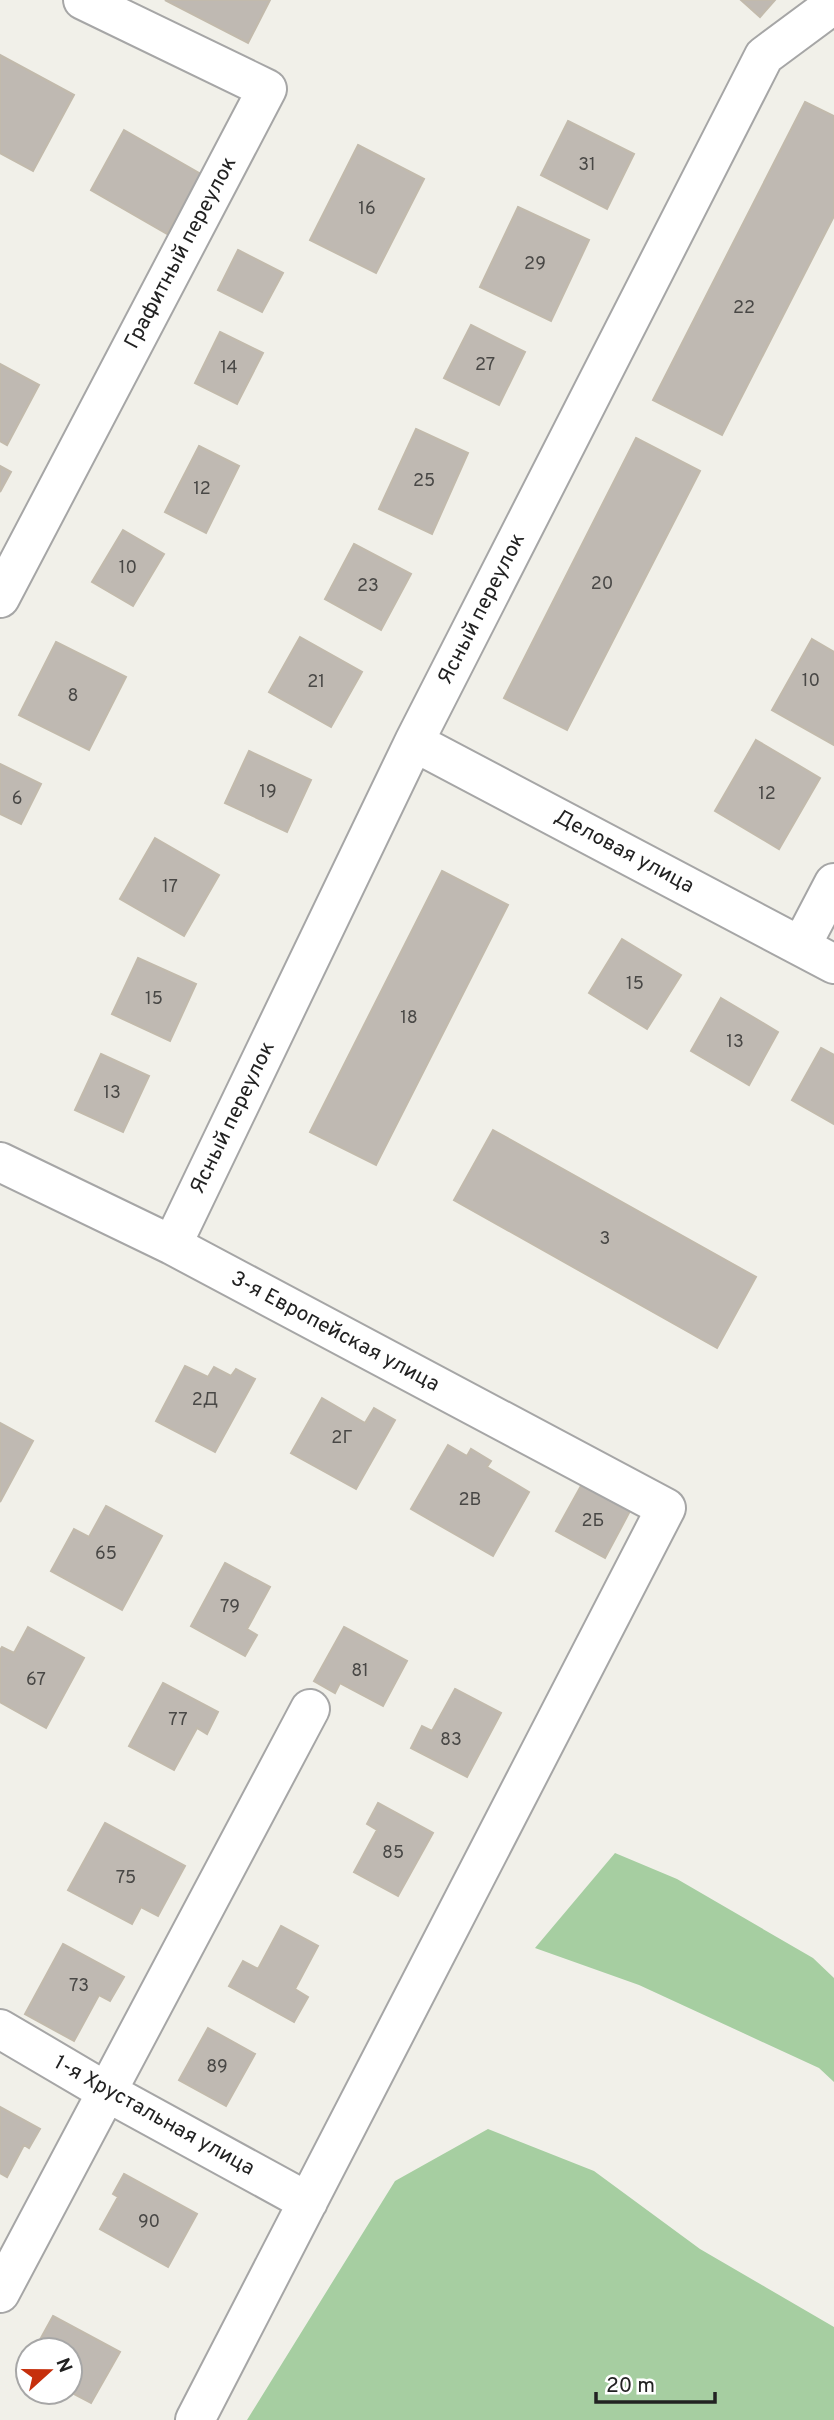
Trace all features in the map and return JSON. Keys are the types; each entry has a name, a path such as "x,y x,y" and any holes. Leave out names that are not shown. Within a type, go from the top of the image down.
{"street":[{"name":"Графитный переулок","path":"0,597 267,89 83,0"},
{"name":"Ясный переулок","path":"172,1245 414,742 764,55 834,4"},
{"name":"Деловая улица","path":"414,742 834,964"},
{"path":"801,946 834,883"},
{"name":"3-я Европейская улица","path":"0,1162 172,1245 666,1508 308,2202"},
{"path":"0,2293 310,1709"},
{"name":"1-я Хрустальная улица","path":"0,2029 107,2092 308,2202"},
{"path":"195,2420 308,2202"}],"green space":[{"path":"615,1853 677,1879 813,1958 834,1978 834,2082 819,2068 639,1985 535,1948"},
{"path":"488,2129 594,2171 700,2249 834,2327 834,2420 247,2420 395,2181"}],"building":[{"path":"165,0 270,0 248,43"},
{"path":"741,0 775,0 760,17"},
{"path":"0,55 74,95 33,171 0,153"},
{"path":"805,102 834,116 834,216 722,435 653,400"},
{"path":"568,121 634,154 607,209 541,175"},
{"path":"124,130 201,174 167,234 91,190"},
{"path":"358,145 424,179 376,273 310,240"},
{"path":"518,207 589,240 551,321 480,287"},
{"path":"238,250 283,273 262,312 218,290"},
{"path":"471,325 525,352 499,405 444,378"},
{"path":"220,332 263,353 237,404 195,383"},
{"path":"0,364 39,385 7,445 0,441"},
{"path":"416,429 468,453 432,534 379,509"},
{"path":"636,438 700,471 567,730 504,698"},
{"path":"199,446 239,466 206,533 165,512"},
{"path":"0,466 11,472 0,492"},
{"path":"123,530 164,554 133,606 92,582"},
{"path":"354,544 411,574 381,630 325,599"},
{"path":"300,637 362,672 331,727 269,692"},
{"path":"812,639 834,652 834,745 772,710"},
{"path":"56,642 126,677 89,750 19,715"},
{"path":"756,740 820,778 779,849 715,811"},
{"path":"249,751 311,780 287,832 225,803"},
{"path":"0,764 41,784 21,824 0,814"},
{"path":"155,838 219,875 184,936 120,899"},
{"path":"442,871 508,905 376,1165 310,1132"},
{"path":"622,939 681,975 647,1029 589,993"},
{"path":"138,958 196,984 170,1041 112,1014"},
{"path":"721,998 778,1032 749,1085 691,1051"},
{"path":"821,1048 834,1055 834,1124 792,1100"},
{"path":"101,1054 149,1076 123,1132 75,1110"},
{"path":"493,1130 756,1277 717,1348 454,1200"},
{"path":"185,1366 208,1377 214,1367 231,1376 236,1369 255,1379 215,1452 156,1421"},
{"path":"322,1398 365,1423 374,1408 395,1420 356,1489 291,1453"},
{"path":"0,1423 33,1441 0,1502"},
{"path":"448,1445 467,1456 471,1449 491,1461 487,1467 529,1492 493,1556 411,1509"},
{"path":"582,1484 630,1511 605,1558 556,1531"},
{"path":"106,1506 162,1536 122,1610 51,1571 74,1529 89,1537"},
{"path":"225,1563 270,1587 247,1629 257,1635 245,1656 191,1626"},
{"path":"28,1627 84,1658 46,1728 0,1702 0,1650 2,1647 14,1653"},
{"path":"344,1627 407,1661 383,1706 340,1683 335,1693 314,1681"},
{"path":"163,1683 218,1712 207,1734 197,1728 174,1770 129,1746"},
{"path":"455,1689 501,1713 467,1777 411,1748 422,1726 432,1731"},
{"path":"378,1803 433,1833 398,1896 354,1872 377,1830 367,1824"},
{"path":"105,1823 185,1866 158,1916 141,1907 132,1924 68,1890"},
{"path":"281,1926 318,1946 295,1989 308,1997 294,2022 229,1986 243,1961 258,1969"},
{"path":"63,1944 124,1977 110,2001 99,1995 74,2041 25,2014"},
{"path":"208,2028 255,2054 226,2106 179,2080"},
{"path":"0,2107 40,2129 29,2148 24,2145 7,2177 0,2173"},
{"path":"124,2174 197,2214 168,2267 100,2229 118,2197 113,2194"},
{"path":"53,2316 120,2352 91,2403 84,2399 84,2336 42,2336"}]}
